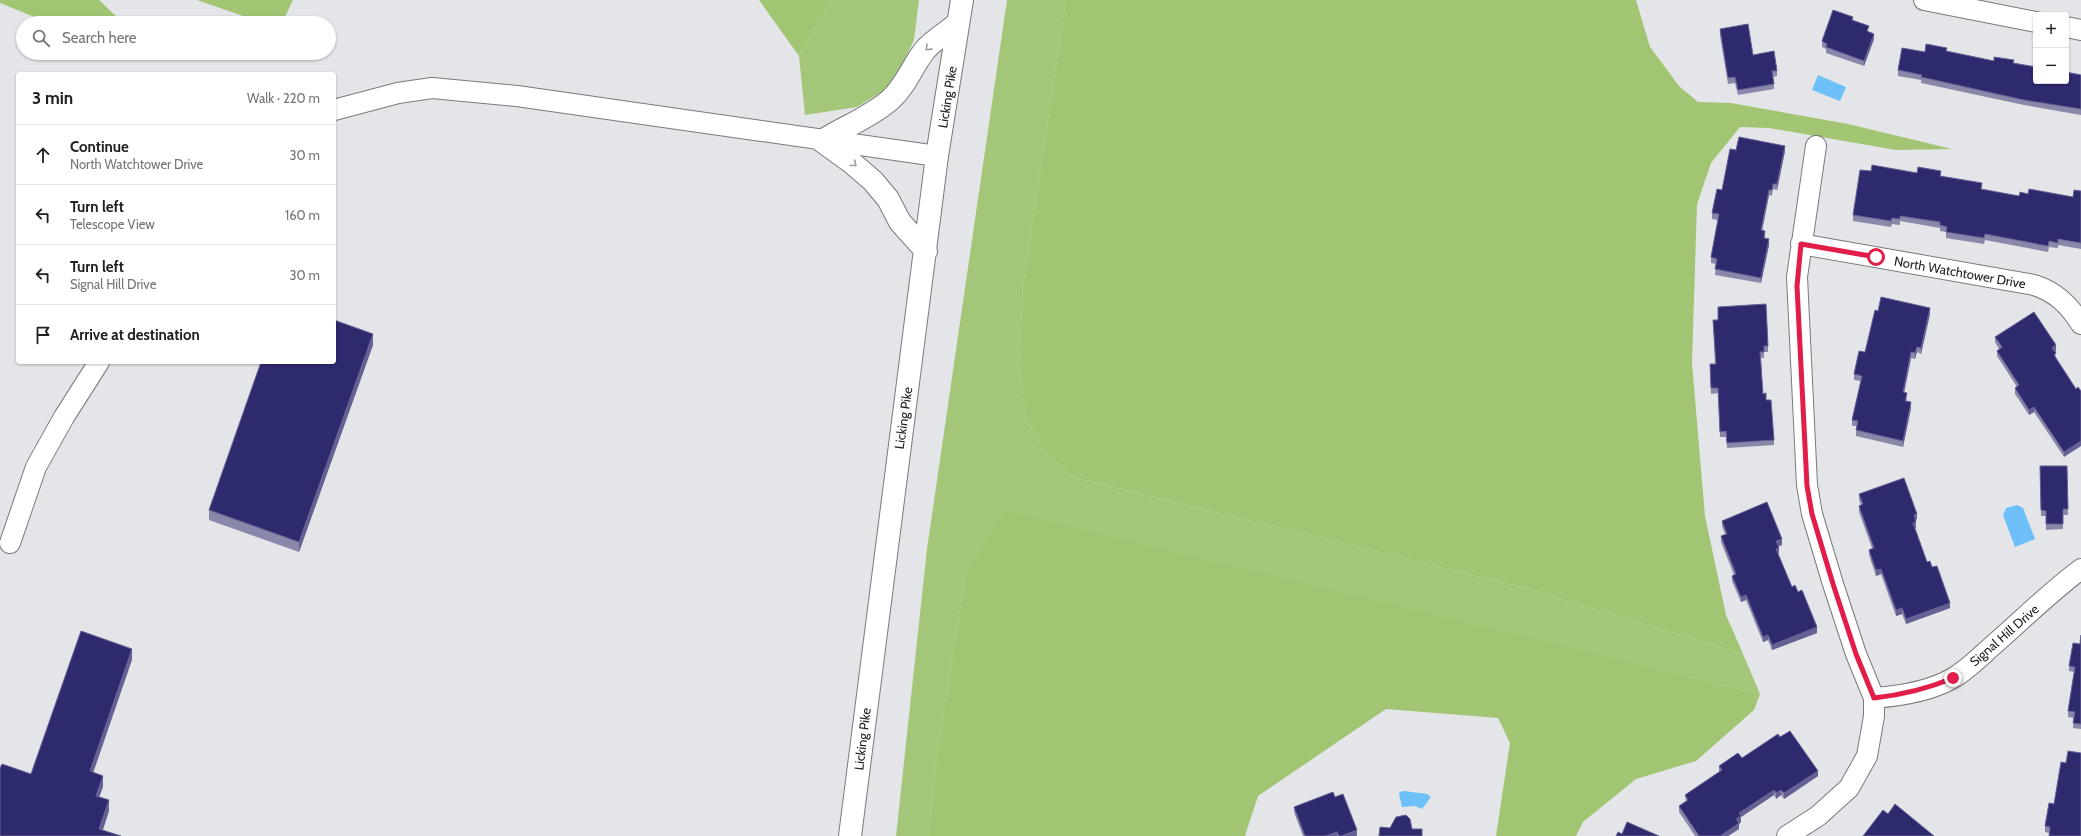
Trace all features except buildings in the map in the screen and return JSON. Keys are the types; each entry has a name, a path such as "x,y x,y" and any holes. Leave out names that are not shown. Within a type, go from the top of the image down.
{"main road":[{"name":"Licking Pike","path":"850,836 900,435 926,251 937,156 962,0"},
{"path":"926,251 900,222 888,199 874,181 852,162 822,141 845,127 870,115 890,99 907,80 925,50 958,23"}],"street":[{"path":"1924,0 2033,21"},
{"path":"2069,28 2081,30"},
{"path":"336,109 398,92 432,88 516,96 822,141 937,156"},
{"path":"1787,836 1832,804 1849,788 1860,772 1867,756 1874,698 1856,654 1833,584 1812,514 1807,486 1797,286 1801,244 1816,146"},
{"name":"North Watchtower Drive","path":"1801,244 2034,285 2054,293 2064,302 2081,324"},
{"path":"10,543 36,467 64,417 98,364"},
{"name":"Signal Hill Drive","path":"1874,698 1900,695 1936,685 1953,678 2005,636 2051,593 2081,569"}],"green space":[{"path":"0,0 99,0 116,16 32,16 0,3"},
{"path":"197,0 293,0 285,16 243,16"},
{"path":"759,0 831,0 799,56"},
{"path":"831,0 919,0 914,40 893,85 857,107 805,115 799,56"},
{"path":"1007,0 1066,0 1023,285 1019,367 1026,418 1045,452 1072,477 1525,588 1743,654 1760,694 1272,577 965,579 938,746 928,836 896,836 927,549"},
{"path":"1066,0 1636,0 1650,47 1679,86 1698,102 1731,103 1848,124 1952,149 1896,150 1769,128 1740,127 1711,163 1697,204 1692,363 1705,516 1726,615 1743,654 1525,588 1072,477 1045,452 1026,418 1019,367 1023,285"},
{"path":"1004,511 1760,694 1754,710 1696,761 1636,779 1583,822 1576,836 1496,836 1510,743 1498,718 1386,709 1258,796 1245,836 928,836 938,746 965,579"}],"water":[{"path":"1818,75 1846,87 1840,101 1812,90"},
{"path":"2017,505 2023,508 2035,539 2015,547 2003,515 2006,508"},
{"path":"1404,791 1427,794 1431,797 1422,809 1415,806 1402,807 1399,794 1400,792"}],"route":[{"path":"1876,257 1801,244 1797,277 1799,337 1807,486 1812,514 1856,654 1874,698 1900,695 1936,685 1953,678"}]}
